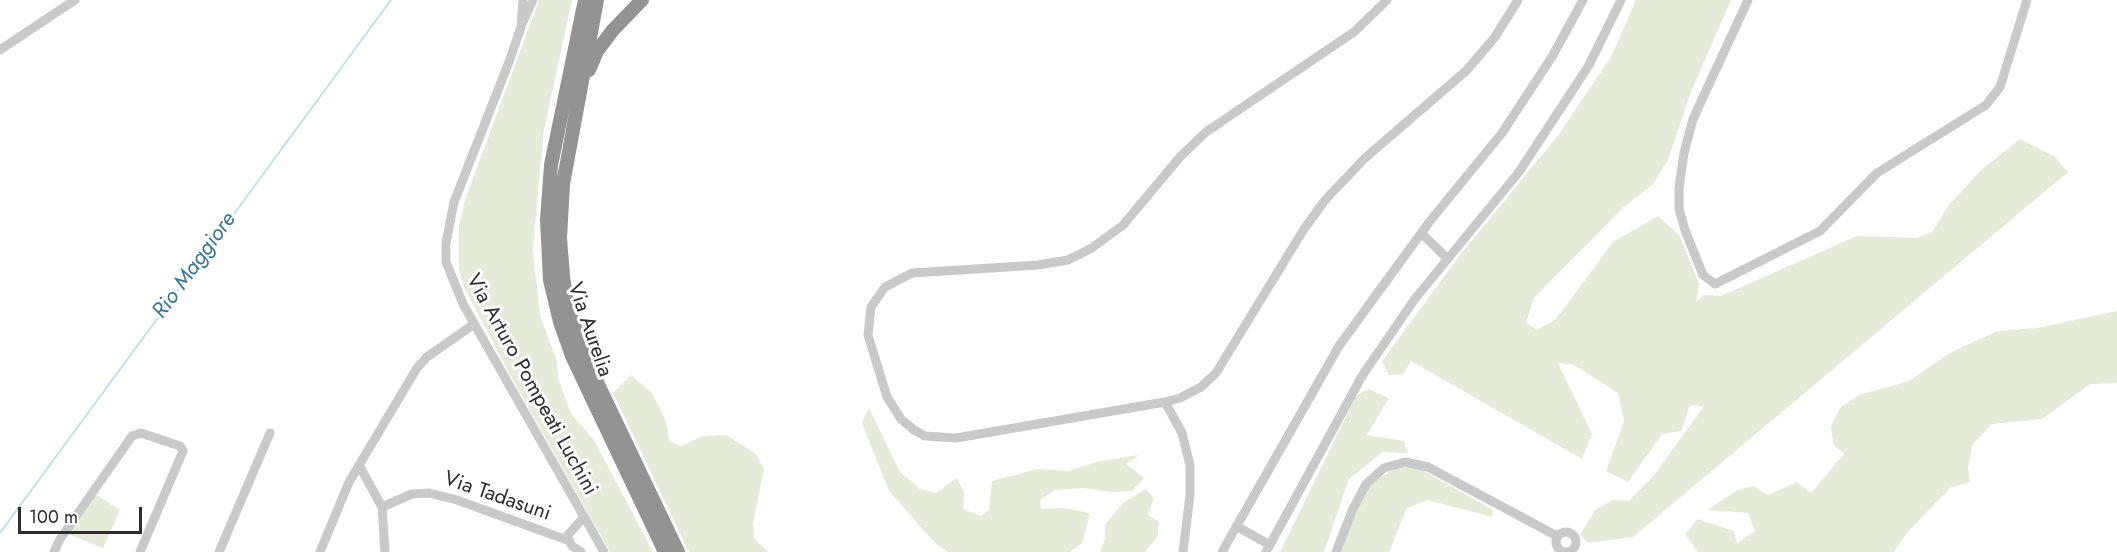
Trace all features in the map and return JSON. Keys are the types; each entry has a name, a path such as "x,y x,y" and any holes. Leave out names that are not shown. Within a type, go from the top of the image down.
{"highway":[{"name":"Via Aurelia","path":"585,0 550,174 546,220 550,280 560,322 572,356 665,552"},
{"name":"Via Aurelia","path":"597,0 572,126 560,220 561,266 567,304 598,386 678,552"},
{"path":"572,126 578,116 587,77 597,51 613,30 642,0"}],"street":[{"path":"0,50 75,0"},
{"name":"Via Arturo Pompeati Luchini","path":"521,27 523,0"},
{"name":"Via Arturo Pompeati Luchini","path":"534,0 459,183 448,225 445,254 447,267 474,324 602,552"},
{"path":"1387,0 1354,32 1212,127 1175,162 1123,225 1092,248 1068,260 1038,265 908,274 885,287 876,296 869,312 869,342 887,397 901,419 926,436 956,438 1165,402 1191,393 1213,377 1304,229 1326,199 1365,158 1472,65 1495,37 1518,0"},
{"path":"1222,552 1339,346 1421,233 1520,108 1583,0"},
{"path":"1236,526 1268,549 1357,383 1414,300 1504,192 1532,153 1589,65 1621,0"},
{"path":"1748,0 1693,119 1684,153 1679,188 1679,209 1685,230 1703,275 1715,284 1821,231 1877,173 1986,105 2000,87 2027,0"},
{"path":"1421,233 1448,259"},
{"path":"320,552 339,501 420,364 474,324"},
{"path":"1165,402 1182,433 1190,465 1191,495 1183,552"},
{"path":"54,552 60,539 135,434 146,433 180,446 183,450 140,552"},
{"path":"219,552 270,433"},
{"path":"1336,552 1353,509 1366,484 1384,468 1405,462 1428,467 1557,536"},
{"path":"359,465 382,507 385,552"},
{"name":"Via Tadasuni","path":"382,507 412,494 429,493 457,500 567,540 581,552"},
{"name":"Via Tadasuni","path":"567,540 570,530 584,517"},
{"path":"1566,531 1574,535 1576,545 1567,552 1558,548 1557,536 1566,531"}],"green space":[{"path":"539,0 572,0 544,130 533,250 540,316 557,361 558,378 571,414 594,440 653,552 610,552 509,373 465,289 459,270 459,226 465,200"},
{"path":"1636,0 1731,0 1691,92 1668,160 1653,184 1624,207 1534,298 1526,323 1537,330 1556,319 1613,242 1658,216 1680,236 1699,284 1696,302 1704,295 1721,296 1857,236 1917,238 1932,232 1949,205 1980,171 2020,139 2054,156 2068,172 1633,537 1588,543 1580,535 1595,510 1613,500 1629,501 1655,474 1704,406 1690,405 1681,431 1662,434 1628,482 1606,471 1624,421 1618,393 1574,365 1558,363 1592,434 1582,459 1411,361 1402,375 1389,375 1382,361 1460,255 1559,134 1611,57"},
{"path":"2117,311 2117,383 2090,384 2042,419 1992,424 1972,445 1968,468 1970,482 1950,488 1906,534 1894,552 1698,552 1685,534 1698,519 1734,531 1737,543 1755,531 1748,513 1707,510 1738,490 1753,486 1768,495 1797,482 1811,493 1844,454 1833,444 1831,426 1841,407 1859,395 1909,381 1950,353 1997,331 2037,328"},
{"path":"631,375 652,393 666,421 669,441 681,446 703,436 726,435 755,453 764,469 753,523 754,538 768,552 689,552 613,393"},
{"path":"1368,389 1389,398 1367,435 1404,441 1408,453 1383,452 1349,479 1324,552 1280,552 1356,396"},
{"path":"869,408 900,472 920,489 936,493 957,478 964,492 963,509 981,516 989,510 992,481 1037,469 1068,471 1096,462 1139,455 1126,464 1144,478 1132,491 1112,492 1082,488 1055,490 1040,500 1041,509 1063,508 1090,513 1082,543 1070,552 948,552 935,543 889,491 862,423"},
{"path":"1399,467 1417,467 1493,510 1492,517 1427,500 1407,508 1389,552 1340,552 1363,497 1372,482"},
{"path":"1146,489 1154,498 1148,515 1159,522 1158,536 1145,552 1100,552 1105,539 1105,525 1123,503"},
{"path":"95,494 120,510 103,548 68,534"}],"waterway":[{"name":"Rio Maggiore","path":"0,533 391,0"}]}
